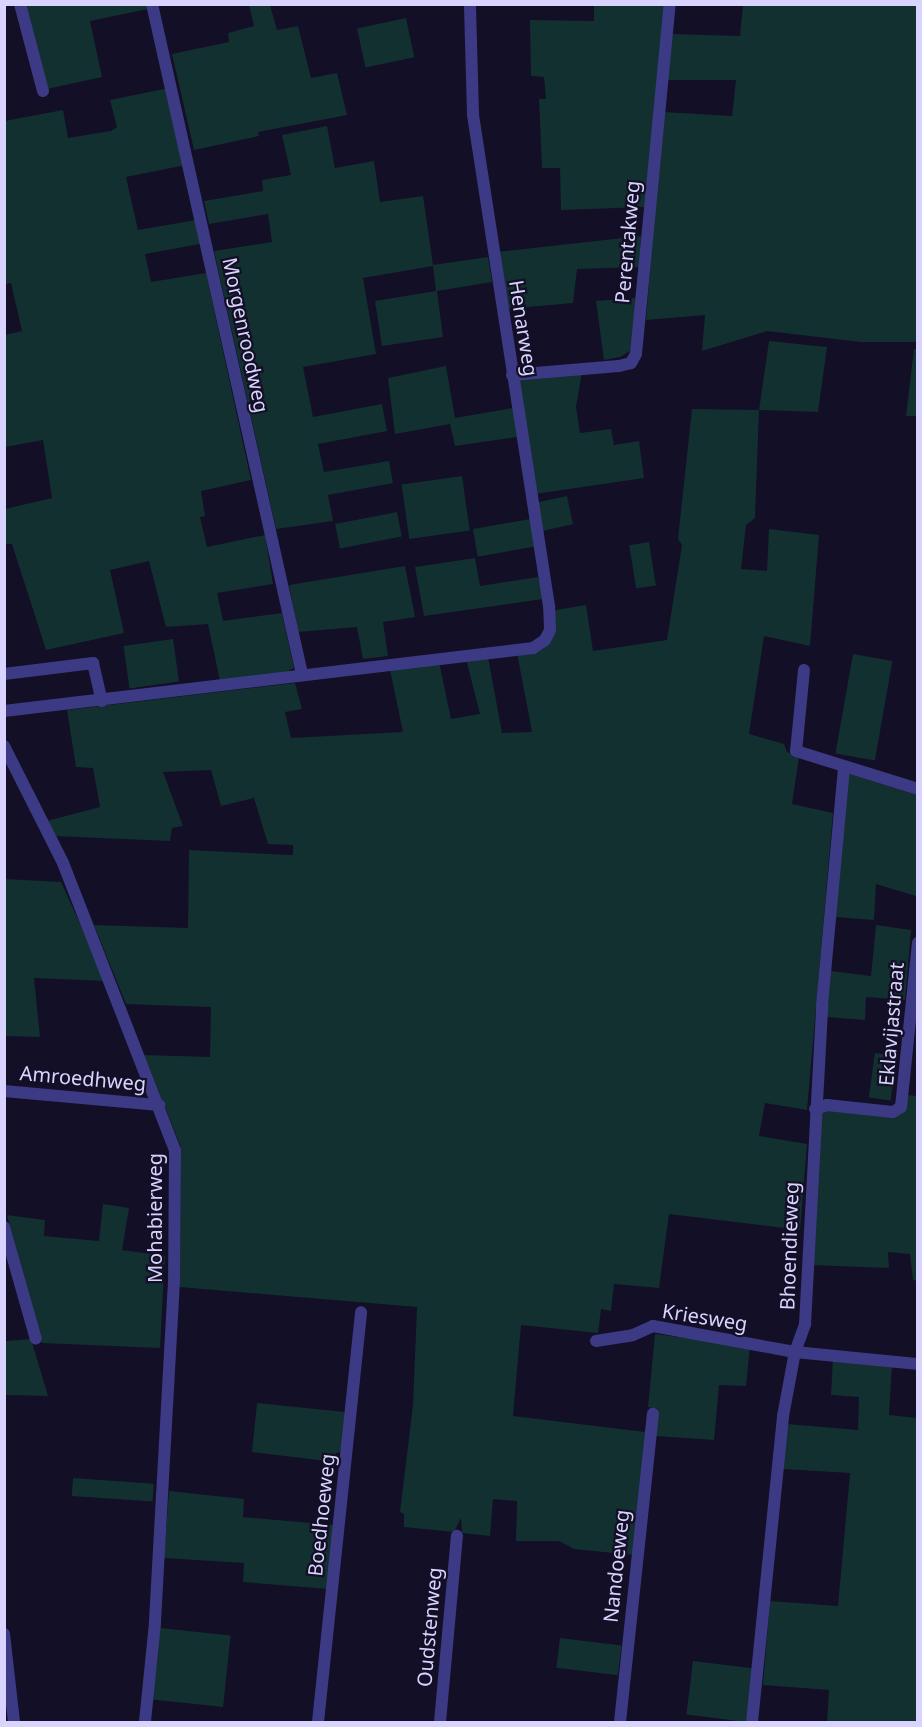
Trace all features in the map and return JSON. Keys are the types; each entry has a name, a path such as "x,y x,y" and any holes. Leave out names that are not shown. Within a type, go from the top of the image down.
{"street":[{"path":"20,4 43,91"},
{"name":"Morgenroodweg","path":"152,4 180,112 234,375 302,674"},
{"name":"Henarweg","path":"302,674 533,648 545,640 550,618 473,114 470,4"},
{"name":"Perentakweg","path":"512,375 619,366 631,363 636,354 670,4"},
{"path":"4,674 93,663 102,701"},
{"path":"804,670 794,744 796,750 918,789"},
{"path":"4,711 102,701 302,674"},
{"name":"Mohabierweg","path":"4,746 63,863 175,1150 174,1281 155,1623 145,1722"},
{"name":"Bhoendieweg","path":"752,1722 783,1416 795,1352 805,1324 816,1109 844,767"},
{"name":"Eklavijastraat","path":"816,1109 827,1105 893,1112 901,1107 918,942"},
{"name":"Amroedhweg","path":"4,1091 159,1105"},
{"path":"4,1227 36,1339"},
{"name":"Boedhoeweg","path":"318,1722 362,1312"},
{"name":"Kriesweg","path":"596,1341 633,1335 652,1326 795,1352 918,1364"},
{"name":"Nandoeweg","path":"620,1722 653,1414"},
{"name":"Oudstenweg","path":"440,1722 457,1536"},
{"path":"4,1634 14,1722"}],"green space":[{"path":"147,4 148,9 90,21 102,77 47,89 25,5"},
{"path":"249,5 270,5 277,30 298,26 311,78 337,73 347,115 258,132 259,136 194,150 172,54 229,42 228,33 254,26"},
{"path":"594,5 667,5 645,207 561,210 560,168 542,168 539,99 546,99 544,77 531,76 530,20 594,21"},
{"path":"743,5 917,5 917,342 861,342 767,331 702,351 705,315 646,320 663,112 732,116 736,80 667,80 672,34 740,36"},
{"path":"406,18 414,57 365,68 357,28"},
{"path":"169,88 186,165 126,177 138,230 196,220 200,244 145,254 151,282 206,273 251,480 201,491 205,516 200,517 207,547 265,535 273,584 217,593 223,621 282,613 294,668 280,675 220,681 208,624 166,627 149,561 110,570 124,633 46,650 12,544 5,544 5,509 52,498 43,440 5,447 5,335 22,331 11,283 5,284 5,121 63,110 68,138 111,131 117,127 110,100"},
{"path":"327,126 335,168 374,161 380,202 423,196 433,265 488,257 492,282 437,291 443,337 382,346 375,301 436,291 433,266 363,278 376,354 303,367 313,417 382,404 387,431 318,444 324,472 389,461 393,483 328,495 333,521 276,529 214,251 272,242 268,214 209,224 204,201 263,191 262,180 291,175 282,135"},
{"path":"641,236 639,267 577,269 573,303 505,309 497,252"},
{"path":"635,298 633,349 620,357 604,360 596,301"},
{"path":"769,341 827,347 818,412 759,410"},
{"path":"914,349 918,349 917,416 906,416"},
{"path":"446,366 455,418 513,408 517,437 455,446 450,424 395,434 388,378"},
{"path":"582,372 576,407 580,433 611,429 614,445 639,441 644,478 535,494 517,378"},
{"path":"692,409 759,410 755,518 746,525 741,569 767,571 769,529 819,535 810,646 764,636 749,734 784,744 787,752 799,757 792,804 833,813 807,1110 765,1103 759,1136 807,1144 800,1230 669,1214 659,1288 614,1284 611,1311 601,1309 598,1333 521,1325 513,1416 645,1432 633,1555 574,1549 559,1541 516,1541 517,1501 493,1499 490,1536 462,1533 461,1518 454,1532 404,1527 404,1514 400,1512 413,1405 417,1307 180,1287 181,1147 144,1055 210,1057 211,1007 126,1004 94,925 188,928 189,850 293,855 293,845 268,844 254,798 221,806 211,770 163,772 183,826 172,828 170,841 54,836 47,821 100,807 93,768 76,767 67,710 295,683 302,709 285,712 291,738 403,732 390,670 439,662 451,719 480,714 466,659 488,657 502,733 532,732 517,653 534,652 556,610 586,605 593,651 667,640 682,545 678,539"},
{"path":"462,476 470,530 409,539 402,484"},
{"path":"567,496 573,524 542,531 536,503"},
{"path":"397,512 402,537 340,549 335,524"},
{"path":"530,519 535,547 478,557 473,529"},
{"path":"649,542 656,585 636,589 629,545"},
{"path":"475,558 480,586 538,577 543,599 424,616 415,567"},
{"path":"405,566 415,617 383,622 388,656 363,659 357,627 298,632 289,585"},
{"path":"173,639 179,682 129,689 123,646"},
{"path":"853,654 892,661 875,760 835,753"},
{"path":"847,773 917,795 916,896 876,884 874,920 835,917"},
{"path":"5,879 61,882 106,981 34,978 40,1037 5,1036"},
{"path":"876,925 911,930 905,1000 866,997 865,1020 826,1017 831,971 871,976"},
{"path":"875,1053 897,1056 891,1101 869,1098"},
{"path":"907,1095 917,1096 917,1281 913,1280 910,1254 888,1252 889,1268 809,1265 816,1110 896,1114"},
{"path":"103,1204 129,1208 122,1250 165,1256 160,1348 42,1343 7,1215 45,1220 44,1236 99,1241"},
{"path":"655,1334 750,1346 746,1386 719,1385 714,1440 656,1436 658,1409 648,1407"},
{"path":"31,1339 48,1396 5,1395 5,1341"},
{"path":"833,1358 892,1365 889,1415 917,1418 917,1722 827,1722 829,1690 763,1685 770,1601 838,1606 850,1473 783,1469 787,1424 858,1430 859,1397 831,1395"},
{"path":"257,1403 345,1412 341,1452 336,1453 335,1462 252,1452"},
{"path":"73,1478 154,1484 153,1502 72,1496"},
{"path":"169,1491 244,1499 243,1517 334,1525 328,1589 243,1582 244,1563 164,1558"},
{"path":"160,1628 231,1635 223,1707 152,1700"},
{"path":"560,1638 622,1646 618,1675 556,1668"},
{"path":"693,1661 753,1668 746,1722 686,1715"}]}
